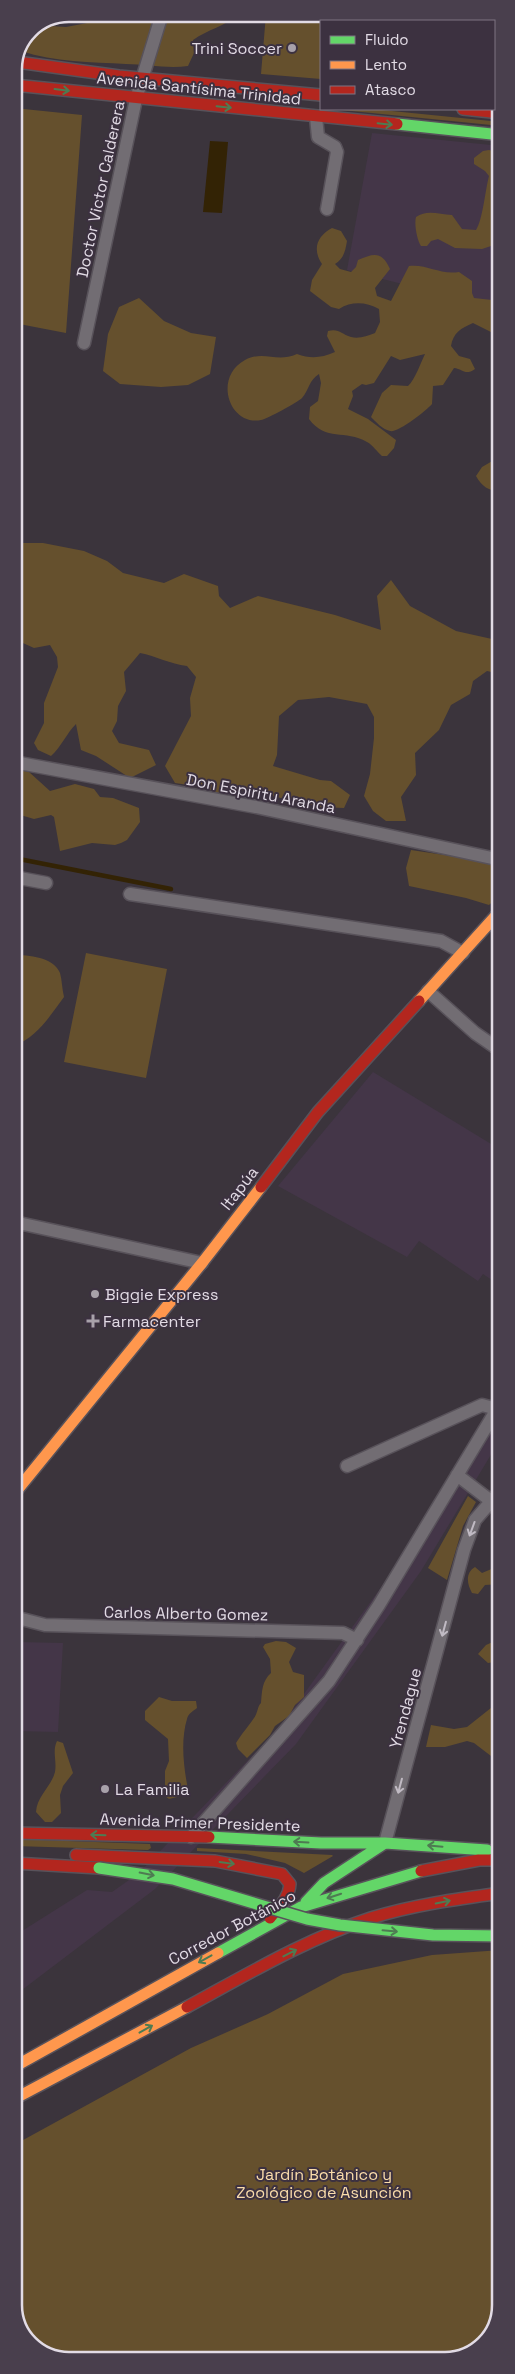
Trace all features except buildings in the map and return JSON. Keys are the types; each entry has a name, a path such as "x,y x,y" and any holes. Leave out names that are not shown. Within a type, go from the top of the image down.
{"main road":[{"name":"Avenida Santísima Trinidad","path":"23,63 119,76 320,95"},
{"name":"Avenida Santísima Trinidad","path":"22,86 492,134"},
{"path":"476,110 492,111"},
{"name":"Itapúa","path":"22,1484 202,1263 318,1112 492,920"},
{"name":"Avenida Primer Presidente","path":"22,1832 191,1836 321,1842 385,1842 492,1851"},
{"path":"301,1907 324,1884 385,1842"},
{"path":"22,1854 215,1861 282,1874 290,1884 290,1889 286,1898 263,1926"},
{"name":"Corredor Botánico","path":"22,2061 263,1926 301,1907 432,1868 480,1860 492,1860"},
{"path":"22,1863 99,1868 164,1877 307,1919 340,1926 433,1935 492,1936"},
{"path":"22,2101 104,2053 243,1976 330,1934 355,1924 404,1910 462,1898 492,1894"},
{"path":"22,2095 104,2053"}],"street":[{"name":"Doctor Victor Calderera","path":"84,343 136,99 160,22"},
{"path":"316,117 318,137 335,146 337,152 327,209"},
{"name":"Don Espiritu Aranda","path":"22,763 256,807 492,858"},
{"path":"22,878 46,883"},
{"path":"130,894 441,941 462,953"},
{"path":"428,991 475,1033 492,1044"},
{"path":"22,1224 202,1263"},
{"path":"347,1466 482,1405 492,1408"},
{"path":"191,1836 328,1681 357,1640 492,1417"},
{"path":"457,1475 491,1501"},
{"name":"Yrendague","path":"385,1842 464,1550 474,1520 491,1501"},
{"name":"Carlos Alberto Gomez","path":"22,1619 45,1625 343,1634 357,1640"}],"shaded area":[{"path":"372,133 492,145 492,307 347,270"},
{"path":"210,141 228,142 222,213 203,212"},
{"path":"373,1072 492,1145 492,1280 483,1274 478,1281 419,1241 407,1257 278,1186"},
{"path":"492,1408 492,1453 421,1571 296,1744 155,1889 22,1990 22,1931 87,1890 112,1892 139,1873 280,1727 403,1557"},
{"path":"22,1642 63,1643 58,1732 22,1731"}],"green space":[{"path":"92,22 227,22 193,40 194,53 188,66 164,67 73,61 26,52 30,43 43,30 52,26 66,27"},
{"name":"Trini Soccer","path":"265,23 320,23 320,79 261,74"},
{"path":"22,109 82,115 66,333 22,325"},
{"path":"342,110 382,110 492,121 492,125"},
{"path":"483,151 492,151 492,246 482,249 455,248 438,239 431,241 427,246 421,246 417,236 415,220 416,217 425,213 452,215 462,229 476,230 482,212 489,176 474,164 474,158"},
{"path":"332,228 341,231 347,241 344,254 335,264 340,269 351,272 356,267 358,260 373,255 381,256 384,259 390,269 375,288 377,296 391,301 409,266 416,266 452,273 459,272 472,281 474,298 492,300 492,332 473,323 458,332 451,346 459,356 470,359 475,369 466,372 454,368 443,385 433,386 432,404 399,429 394,431 387,430 371,417 382,393 391,385 408,386 411,383 425,354 400,360 391,356 374,383 362,384 352,391 353,396 348,409 368,419 396,440 394,448 387,456 382,456 369,443 359,438 322,430 309,419 310,407 318,401 321,383 319,374 313,379 302,398 261,420 250,420 240,416 233,408 229,399 230,377 235,368 245,360 258,356 283,357 297,354 307,357 321,357 335,352 327,336 328,331 337,331 354,338 375,333 380,322 379,309 359,303 339,309 331,307 310,291 312,280 322,264 317,253 318,243 327,231"},
{"path":"139,298 164,321 191,333 216,337 210,374 188,385 161,387 120,384 103,371 108,334 119,307"},
{"path":"492,461 492,490 481,483 476,476 482,467"},
{"path":"22,543 43,543 84,551 107,561 123,573 164,583 184,574 218,586 219,596 230,608 258,596 335,615 381,630 377,596 391,580 410,606 456,631 492,639 492,672 487,671 473,681 470,694 451,705 439,730 415,753 416,775 401,797 406,821 386,821 373,811 364,796 370,774 374,738 374,717 367,704 329,697 298,700 279,716 277,755 273,766 320,780 331,781 350,795 344,808 321,807 245,790 219,793 202,787 175,783 165,766 191,716 190,698 196,677 187,666 140,653 124,672 126,691 118,706 117,721 112,731 119,743 149,750 156,765 130,778 96,756 81,750 76,724 51,756 38,750 34,743 44,723 44,703 58,667 57,657 50,645 34,648 22,643"},
{"path":"22,771 29,772 50,791 75,784 94,789 100,797 113,798 139,808 140,822 127,840 121,843 115,845 92,843 60,851 54,817 51,815 34,819 22,815"},
{"path":"411,850 492,862 492,902 489,905 409,886 406,868"},
{"path":"86,953 167,969 146,1078 64,1062"},
{"path":"22,956 33,956 52,963 60,973 64,997 30,1037 22,1042"},
{"path":"468,1496 476,1502 463,1526 447,1580 428,1568"},
{"path":"475,1567 482,1573 492,1569 492,1585 485,1585 478,1594 472,1593 468,1575"},
{"path":"276,1641 286,1642 296,1648 289,1662 293,1672 304,1675 304,1697 295,1705 289,1716 275,1726 270,1735 247,1758 238,1749 236,1743 255,1716 261,1703 264,1683 271,1673 270,1659 263,1647 265,1644"},
{"path":"492,1642 492,1662 488,1663 478,1654 486,1645"},
{"path":"159,1697 172,1701 196,1701 197,1708 188,1717 183,1747 189,1794 169,1799 165,1796 165,1771 169,1761 168,1739 145,1720 145,1711"},
{"path":"492,1707 492,1756 474,1743 467,1741 445,1747 426,1747 431,1725 454,1729 467,1727"},
{"path":"57,1741 63,1743 73,1773 63,1786 60,1795 61,1813 52,1822 45,1822 36,1812 39,1801 55,1772"},
{"path":"22,1839 150,1844 151,1848 148,1850 22,1846"},
{"path":"197,1848 333,1856 304,1873 285,1863 246,1854 197,1851"},
{"name":"Jardín Botánico y Zoológico de Asunción","path":"492,1951 492,2314 485,2331 476,2340 461,2349 446,2352 66,2351 49,2347 36,2338 27,2325 22,2304 22,2141 191,2048 268,2014 343,1974 432,1955"}],"waterway":[{"path":"22,860 171,889"}],"traffic: fast":[{"path":"397,124 492,134"},
{"path":"209,1837 321,1843 385,1843"},
{"path":"306,1902 324,1883 385,1843 487,1850"},
{"path":"99,1868 173,1879 307,1919 340,1925 433,1935 492,1936"},
{"path":"218,1953 301,1907 421,1871"}],"traffic: slow":[{"path":"419,1001 492,920"},
{"path":"22,1484 202,1263 261,1187"},
{"path":"22,2063 218,1953"},
{"path":"22,2095 187,2007"}],"traffic: jam":[{"path":"23,63 119,76 320,95"},
{"path":"22,86 397,124"},
{"path":"472,110 492,112"},
{"path":"261,1187 318,1112 419,1001"},
{"path":"22,1833 209,1837"},
{"path":"76,1855 215,1861 282,1874 290,1884 288,1894 270,1918"},
{"path":"421,1871 479,1860 492,1860"},
{"path":"22,1863 99,1868"},
{"path":"187,2007 277,1958 323,1936 371,1918 403,1909 492,1894"}],"place":[{"name":"Trini Soccer","path":"292,48"},
{"name":"Biggie Express","path":"95,1294"},
{"name":"Farmacenter","path":"93,1321"},
{"name":"La Familia","path":"105,1789"}]}
